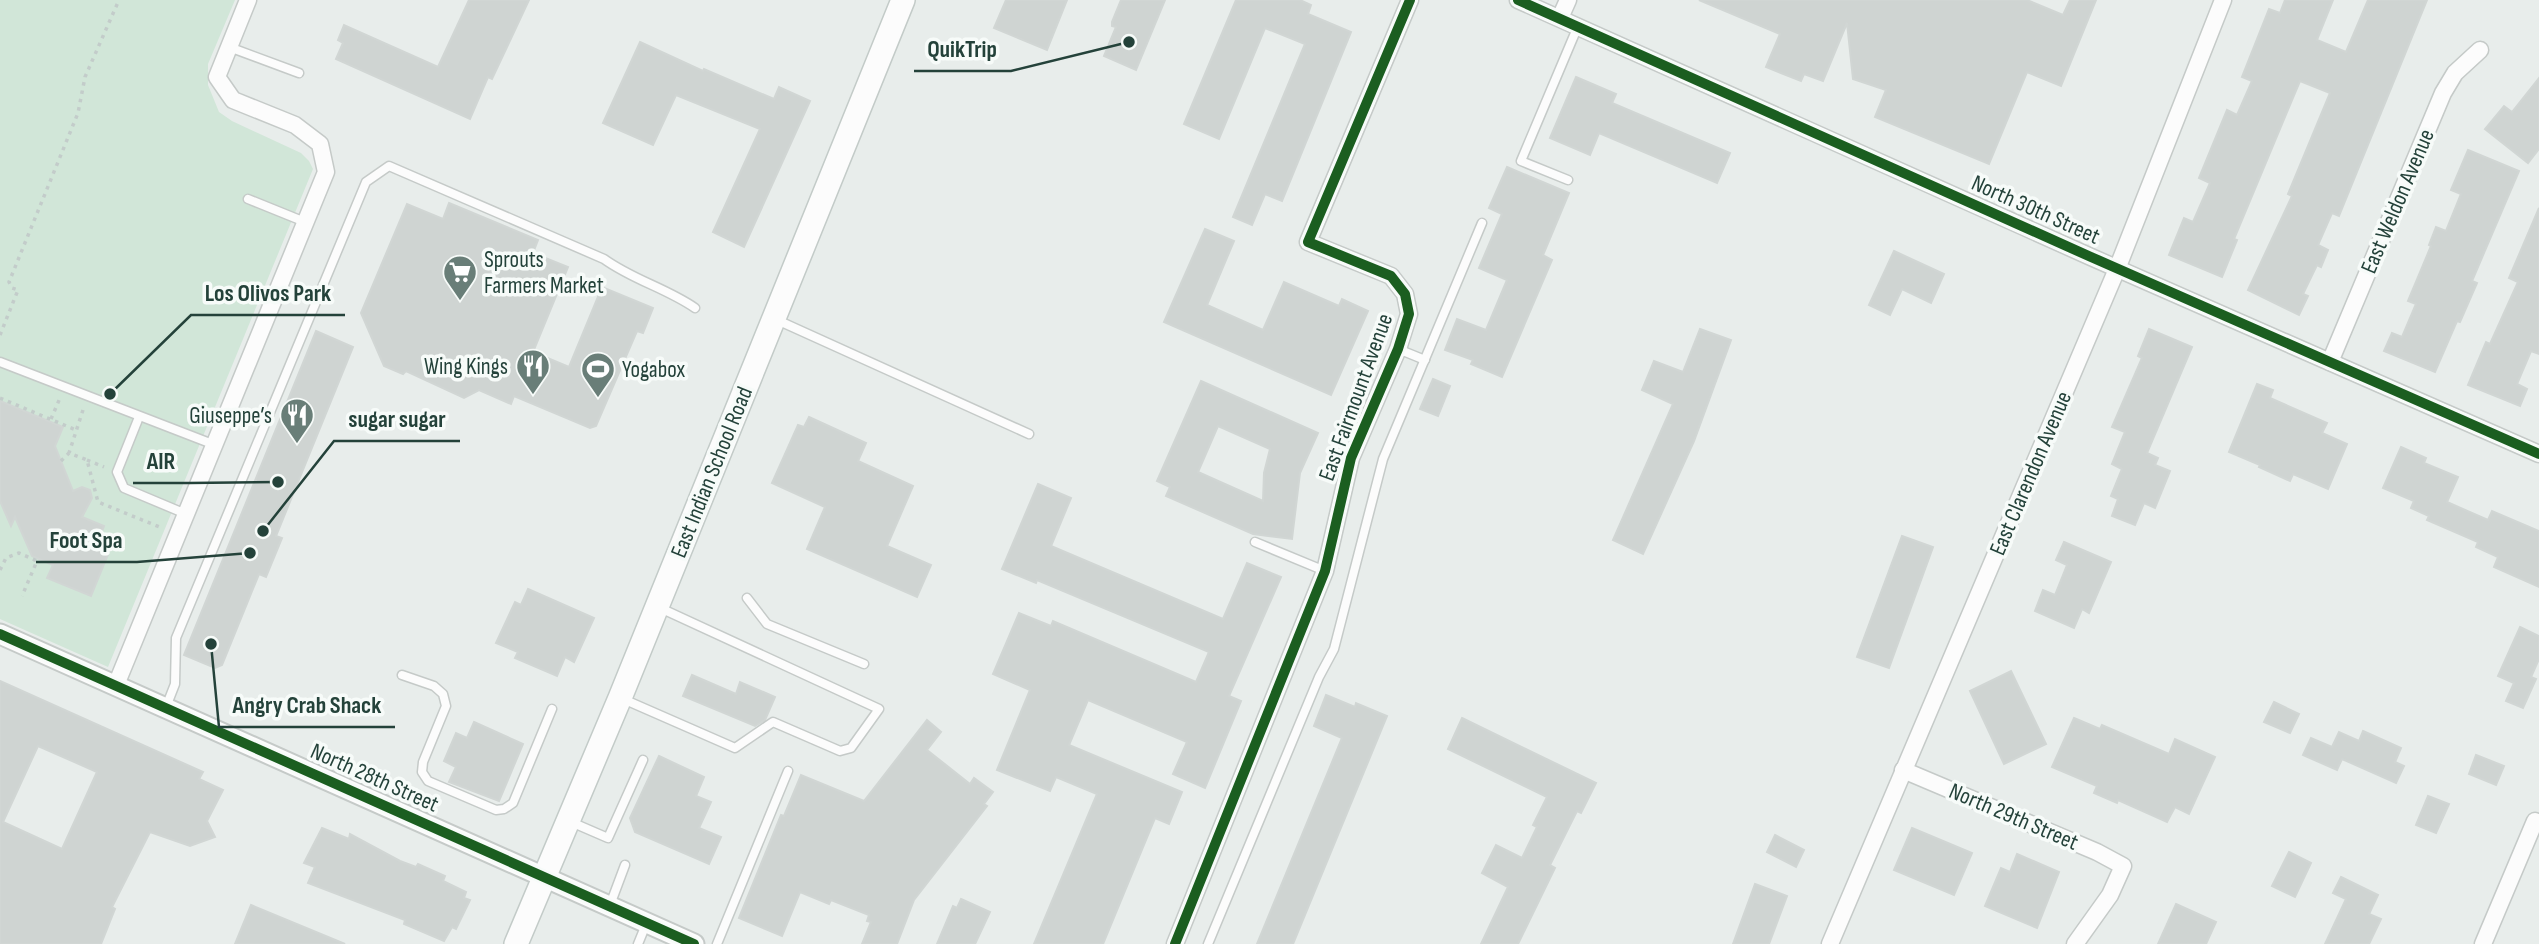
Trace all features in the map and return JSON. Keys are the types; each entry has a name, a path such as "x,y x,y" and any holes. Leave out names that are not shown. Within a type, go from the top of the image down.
{"main road":[{"name":"East Indian School Road","path":"516,944 620,698 903,0"}],"street":[{"path":"116,685 326,172 320,144 295,125 233,100 217,77 248,0"},
{"name":"East Fairmount Avenue","path":"1175,944 1325,571 1351,458 1398,349 1409,314 1405,294 1391,276 1308,242 1410,0"},
{"name":"North 30th Street","path":"1518,0 2117,269 2539,454"},
{"path":"1560,18 1568,0"},
{"name":"East Clarendon Avenue","path":"1830,944 2117,269 2223,0"},
{"name":"East Weldon Avenue","path":"2330,362 2443,93 2455,74 2480,50"},
{"name":"North 28th Street","path":"0,634 690,943"},
{"name":"North 29th Street","path":"1903,770 2097,852 2123,866 2110,895 2075,944"},
{"path":"2483,944 2535,821"}],"lane":[{"path":"1567,180 1521,161 1578,26"},
{"path":"229,47 299,73"},
{"path":"166,707 175,684 176,638 366,181 389,166 604,259 624,274 674,294 695,308"},
{"path":"248,199 305,222"},
{"path":"1208,944 1319,677 1334,649 1383,459 1482,223"},
{"path":"773,319 1029,434"},
{"path":"1398,349 1425,360"},
{"path":"0,362 215,445"},
{"path":"139,417 117,472 124,488 186,514"},
{"path":"1255,542 1325,571"},
{"path":"747,598 767,624 864,664"},
{"path":"620,698 734,748 773,722 840,751 851,748 878,709 656,606"},
{"path":"402,675 434,686 443,694 446,706 423,762 422,772 428,781 496,810 504,809 513,803 552,709"},
{"path":"568,820 608,838 643,760"},
{"path":"717,944 788,771"},
{"path":"610,905 625,865"},
{"path":"638,944 647,922"}],"path":[{"path":"0,335 18,290 12,288 9,282 78,113 85,76 119,0"},
{"path":"51,419 65,387"},
{"path":"0,398 76,430"},
{"path":"61,461 69,453 83,410"},
{"path":"69,453 117,472"},
{"path":"87,460 98,502 162,528"},
{"path":"0,569 6,558 19,553 37,561 22,596"}],"green space":[{"path":"0,0 235,0 208,64 208,85 219,112 232,121 301,153 313,169 108,667 0,619"}],"building":[{"path":"469,0 529,0 492,79 488,77 470,119 336,59 343,43 338,40 344,25 438,67"},
{"path":"1006,0 1067,0 1047,50 994,28"},
{"path":"1121,0 1165,0 1136,70 1104,56 1116,27 1112,26 1112,22"},
{"path":"1236,0 1300,0 1311,5 1308,14 1351,32 1282,201 1265,194 1252,225 1233,217 1305,44 1265,28 1219,139 1184,124"},
{"path":"1699,0 2027,0 2063,15 2070,0 2096,0 2061,86 2027,72 1989,164 1875,117 1886,90 1853,79 1847,23 1823,81 1804,74 1801,81 1766,67 1780,34"},
{"path":"2285,0 2333,0 2317,40 2346,52 2368,0 2427,0 2339,216 2332,213 2318,245 2328,250 2321,267 2317,265 2303,294 2308,296 2299,315 2248,290 2292,196 2288,194 2330,93 2300,81 2234,239 2237,240 2222,277 2169,255 2184,218 2193,222 2210,183 2199,178 2227,110 2237,115 2252,81 2242,77 2269,9 2280,13"},
{"path":"640,42 774,99 779,87 810,101 744,247 713,232 760,129 676,95 653,145 603,123"},
{"path":"1576,77 1616,94 1612,103 1730,153 1717,183 1599,133 1590,155 1550,138"},
{"path":"2539,78 2539,149 2528,163 2485,129 2504,106 2512,112"},
{"path":"2468,150 2519,171 2472,281 2477,283 2435,372 2384,351 2392,333 2402,337 2416,304 2408,301 2436,227 2446,231 2461,194 2451,190"},
{"path":"1507,167 1569,193 1543,255 1552,260 1502,377 1471,364 1473,360 1445,350 1457,319 1486,330 1507,280 1479,268 1502,214 1489,208"},
{"name":"Sprouts Farmers Market","path":"449,203 538,240 533,253 568,267 533,352 569,367 602,287 653,308 643,333 637,331 596,426 590,428 514,396 511,404 479,390 464,398 406,371 403,374 384,366 361,313 407,204 443,219"},
{"path":"2539,208 2539,354 2531,351 2517,384 2527,389 2520,406 2468,385 2486,342 2490,344 2518,282 2509,278"},
{"path":"1205,229 1234,241 1207,305 1263,330 1284,282 1339,306 1342,299 1368,311 1331,395 1164,322"},
{"path":"1894,251 1944,274 1931,303 1902,289 1890,315 1869,305"},
{"path":"1700,329 1731,340 1694,441 1643,554 1613,540 1673,404 1642,390 1654,361 1683,372"},
{"path":"2149,329 2192,347 2147,453 2158,458 2155,465 2170,471 2155,508 2144,503 2135,525 2112,516 2118,499 2111,496 2122,469 2112,464 2125,432 2112,427 2142,358 2138,356"},
{"path":"316,331 353,347 276,536 282,538 266,577 259,574 222,665 215,668 184,655"},
{"path":"1433,379 1450,386 1438,416 1420,409"},
{"path":"1201,381 1318,433 1300,473 1292,539 1253,534 1166,496 1170,487 1157,481","holes":["1218,426 1270,449 1264,473 1263,501 1198,472"]},
{"path":"2257,384 2273,390 2270,398 2327,423 2322,433 2347,444 2328,489 2293,474 2290,481 2229,452"},
{"path":"0,401 63,427 55,446 73,491 82,487 90,490 92,498 82,517 104,526 96,546 109,552 91,596 47,578 53,565 32,556 15,517 11,526 0,501"},
{"path":"809,417 866,443 858,461 913,486 887,546 931,565 917,597 807,549 825,507 772,483 798,425 804,427"},
{"path":"2401,447 2426,458 2424,463 2458,477 2447,502 2488,520 2492,511 2539,531 2539,587 2494,567 2498,557 2476,547 2478,542 2427,520 2429,516 2411,508 2414,501 2383,488"},
{"path":"1038,484 1071,498 1051,546 1223,619 1247,563 1281,577 1229,696 1241,701 1205,788 1173,774 1187,742 1088,700 1069,745 1182,792 1169,824 1155,818 1103,944 1034,944 1097,794 1056,777 1050,791 997,770 1030,690 993,674 1019,613 1051,626 1053,621 1196,682 1209,652 1037,580 1036,583 1002,569"},
{"path":"1902,536 1933,547 1889,668 1857,657"},
{"path":"2064,542 2111,562 2089,613 2082,609 2074,628 2035,611 2043,590 2055,595 2067,565 2056,560"},
{"path":"528,589 594,618 574,662 565,657 557,676 515,658 518,652 496,643 515,602 521,605"},
{"path":"2520,627 2539,636 2539,659 2531,677 2536,679 2523,708 2506,701 2514,683 2498,676"},
{"path":"2011,671 2046,744 2004,764 1970,691"},
{"path":"692,675 736,694 740,682 775,697 765,720 755,726 683,696"},
{"path":"0,681 203,772 199,779 223,790 207,821 215,837 190,846 150,832 112,907 115,909 101,944 0,944","holes":["38,746 97,772 62,849 3,822"]},
{"path":"1326,695 1355,707 1356,703 1387,716 1293,944 1257,944 1342,738 1314,726"},
{"path":"2274,702 2299,714 2290,733 2264,722"},
{"path":"1462,718 1596,783 1581,813 1577,811 1550,865 1555,868 1518,944 1481,944 1508,887 1482,873 1496,845 1522,858 1537,827 1533,825 1547,797 1448,749"},
{"path":"2074,718 2100,729 2102,725 2169,754 2175,739 2215,757 2189,814 2175,807 2167,822 2118,800 2117,803 2094,793 2097,786 2052,767"},
{"path":"927,720 941,732 927,750 970,784 974,778 993,792 984,804 987,806 914,900 897,944 862,944 871,922 867,921 869,915 831,900 829,904 800,892 782,936 739,918 781,815 784,816 801,775 864,801"},
{"path":"474,722 523,744 499,801 449,782 456,767 444,761 456,733 467,738"},
{"path":"2363,731 2401,748 2395,762 2404,766 2396,783 2342,759 2337,770 2303,755 2311,738 2332,747 2339,732 2359,741"},
{"path":"2476,755 2504,766 2496,785 2469,774"},
{"path":"659,756 704,777 696,796 711,802 699,828 721,837 709,864 635,832 630,818"},
{"path":"2428,796 2449,804 2436,833 2416,825"},
{"path":"322,828 349,839 350,834 400,861 416,867 418,864 445,876 443,881 466,892 464,898 470,900 456,929 452,927 444,941 404,924 405,920 308,883 315,867 304,863"},
{"path":"1912,828 1972,853 1954,895 1894,870"},
{"path":"1775,835 1804,850 1796,867 1767,852"},
{"path":"2289,852 2311,863 2295,897 2272,886"},
{"path":"2017,854 2059,872 2037,928 1985,906 2001,868 2010,872"},
{"path":"2341,877 2378,895 2369,914 2381,919 2369,944 2325,944 2346,899 2333,893"},
{"path":"1755,884 1787,896 1769,944 1733,944"},
{"path":"961,899 990,912 975,944 937,944 953,906 957,908"},
{"path":"2176,904 2216,922 2206,944 2158,944"},
{"path":"251,905 345,944 235,944"}],"cycle path":[{"path":"1175,944 1325,571 1351,458 1398,349 1409,314 1405,294 1391,276 1308,242 1410,0"},
{"path":"1518,0 2539,454"},
{"path":"0,634 694,944"}],"place":[{"name":"QuikTrip","path":"1129,42"},
{"name":"Sprouts Farmers Market","path":"460,302"},
{"name":"Los Olivos Park","path":"110,394"},
{"name":"Wing Kings","path":"533,396"},
{"name":"Yogabox","path":"598,399"},
{"name":"Giuseppe’s","path":"297,445"},
{"name":"AIR","path":"278,482"},
{"name":"sugar sugar","path":"263,531"},
{"name":"Foot Spa","path":"250,553"},
{"name":"Angry Crab Shack","path":"211,644"}]}
